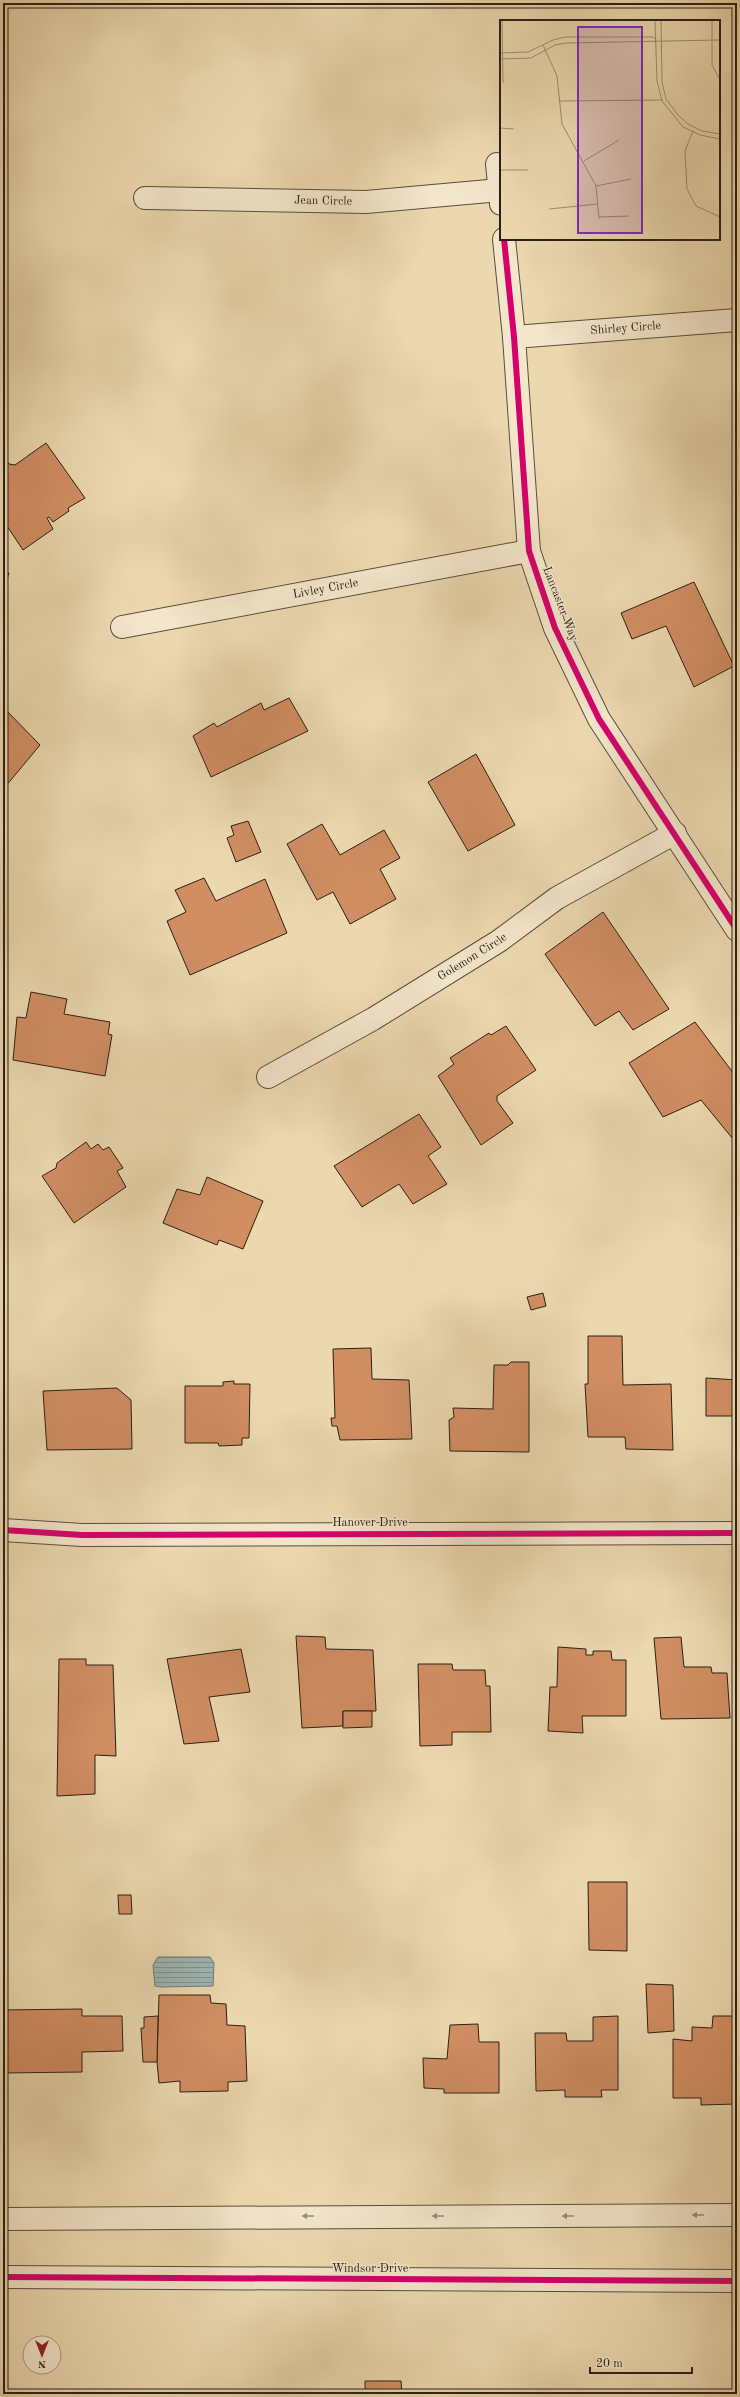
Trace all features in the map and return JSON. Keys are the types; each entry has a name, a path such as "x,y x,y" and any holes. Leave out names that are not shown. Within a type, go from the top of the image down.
{"street":[{"path":"497,164 500,198"},
{"name":"Jean Circle","path":"145,198 366,202 500,198"},
{"name":"Lancaster Way","path":"504,240 514,337 528,551 554,628 599,719 675,833 737,930"},
{"name":"Shirley Circle","path":"514,337 737,320"},
{"name":"Livley Circle","path":"122,627 528,551"},
{"name":"Golemon Circle","path":"268,1077 373,1020 499,941 557,898 675,833"},
{"name":"Hanover Drive","path":"3,1530 82,1535 737,1533"},
{"path":"3,2219 737,2215"},
{"name":"Windsor Drive","path":"3,2277 737,2281"}],"water":[{"path":"158,1957 210,1957 214,1963 213,1986 155,1986 153,1965"}],"building":[{"path":"46,443 85,498 68,508 69,511 53,522 49,517 47,518 53,529 23,550 3,520 3,455 9,464 15,465"},
{"path":"3,571 9,573 3,592"},
{"path":"694,582 734,666 694,687 666,626 632,639 621,613"},
{"path":"289,698 308,731 211,777 193,736 214,723 217,727 261,703 264,710"},
{"path":"3,707 40,745 5,787 3,786"},
{"path":"476,754 515,825 468,851 428,782"},
{"path":"248,821 261,852 236,862 227,838 234,835 231,826"},
{"path":"322,824 340,855 384,830 400,858 380,869 396,899 350,924 333,892 317,900 287,844"},
{"path":"204,878 216,901 265,879 287,933 190,975 167,921 186,912 175,890"},
{"path":"603,912 669,1009 633,1030 619,1011 595,1026 545,954"},
{"path":"31,992 67,999 64,1014 110,1022 108,1034 112,1035 105,1076 13,1060 17,1017 26,1018"},
{"path":"695,1022 737,1078 737,1144 701,1100 663,1117 629,1063"},
{"path":"506,1026 536,1070 497,1096 497,1101 513,1123 481,1145 438,1076 454,1064 450,1058 489,1033 491,1035"},
{"path":"419,1114 441,1147 428,1156 447,1184 413,1204 399,1184 362,1207 334,1166"},
{"path":"86,1142 91,1149 98,1144 103,1150 109,1147 123,1168 117,1171 126,1187 74,1223 42,1176 56,1168 57,1163"},
{"path":"207,1177 263,1201 243,1249 219,1240 217,1245 163,1223 177,1189 200,1195"},
{"path":"543,1293 546,1306 531,1310 527,1297"},
{"path":"588,1336 622,1336 623,1385 671,1384 673,1450 626,1449 625,1437 588,1437 585,1384 588,1384"},
{"path":"371,1348 372,1379 409,1380 412,1439 340,1440 337,1426 332,1426 331,1418 335,1418 333,1349"},
{"path":"511,1362 529,1362 529,1452 450,1451 449,1420 454,1417 453,1408 493,1409 494,1365 508,1365"},
{"path":"706,1378 737,1380 737,1442 734,1442 733,1416 706,1416"},
{"path":"234,1381 234,1384 250,1384 249,1438 242,1438 242,1445 219,1446 218,1443 185,1443 185,1386 223,1386 223,1382"},
{"path":"117,1388 131,1400 132,1449 47,1450 43,1391"},
{"path":"296,1636 325,1637 326,1649 373,1650 376,1711 343,1711 343,1726 302,1728"},
{"path":"681,1637 684,1667 711,1667 712,1673 727,1673 730,1718 661,1719 654,1638"},
{"path":"558,1647 586,1649 586,1655 593,1655 593,1651 611,1651 612,1660 626,1660 626,1716 582,1716 583,1733 548,1731 550,1687 557,1687"},
{"path":"241,1649 250,1692 209,1697 219,1741 184,1744 167,1659"},
{"path":"59,1659 86,1659 86,1665 113,1665 116,1756 95,1755 95,1794 57,1796"},
{"path":"418,1664 452,1664 453,1670 485,1670 486,1686 490,1686 491,1732 452,1732 452,1745 420,1746"},
{"path":"343,1711 372,1711 372,1727 343,1728"},
{"path":"588,1882 627,1882 627,1951 589,1950"},
{"path":"118,1895 131,1895 132,1914 119,1914"},
{"path":"646,1984 673,1985 674,2031 648,2033"},
{"path":"159,1995 210,1995 211,2003 226,2004 227,2025 245,2026 247,2081 228,2082 228,2091 180,2092 180,2081 159,2083 157,2062"},
{"path":"82,2009 82,2016 122,2016 123,2051 82,2052 82,2072 3,2073 3,2010"},
{"path":"158,2016 157,2062 143,2062 141,2028 144,2028 144,2017"},
{"path":"618,2016 618,2090 601,2090 602,2097 565,2097 565,2090 536,2091 535,2033 566,2033 567,2041 593,2041 593,2017"},
{"path":"713,2016 737,2016 737,2104 701,2105 701,2098 673,2098 673,2039 692,2041 692,2027 712,2028"},
{"path":"478,2024 479,2042 499,2042 499,2093 444,2093 444,2089 424,2088 423,2058 447,2059 450,2025"},
{"path":"365,2381 401,2381 402,2394 365,2394"}],"cycle path":[{"path":"504,240 514,337 529,551 555,628 599,719 737,930"},
{"path":"3,1530 82,1535 737,1533"},
{"path":"3,2277 737,2281"}]}
